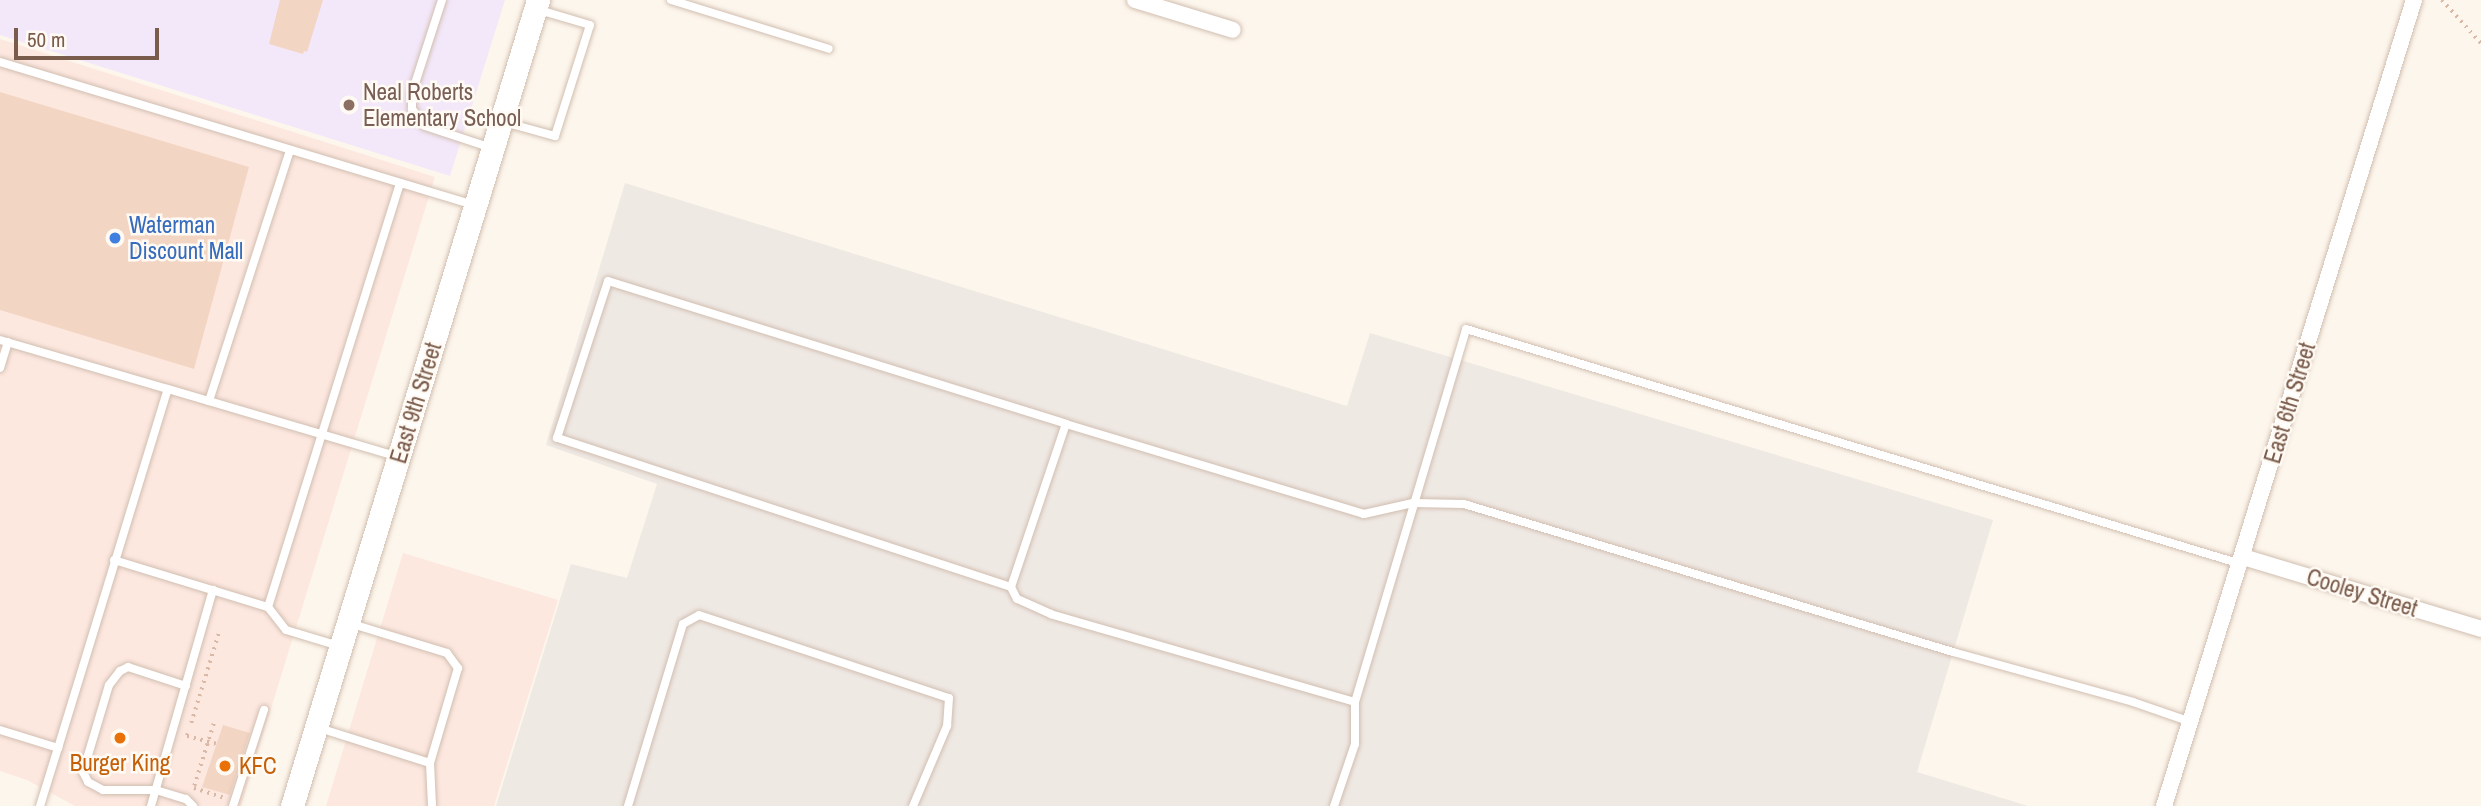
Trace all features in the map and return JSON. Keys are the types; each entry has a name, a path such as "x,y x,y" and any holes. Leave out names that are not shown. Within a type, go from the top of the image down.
{"street":[{"path":"1135,0 1233,30"},
{"name":"East 6th Street","path":"2164,806 2414,0"},
{"name":"East 9th Street","path":"292,806 537,2"},
{"name":"Cooley Street","path":"2242,561 2481,629"}],"lane":[{"path":"442,0 412,93 412,109 425,126 493,148"},
{"path":"671,0 830,49"},
{"path":"502,121 555,136 590,25 537,2"},
{"path":"0,62 476,206"},
{"path":"209,401 290,150"},
{"path":"268,607 400,183"},
{"path":"1011,587 557,438 608,281 1364,514 1413,503 1464,504 1953,652 2133,702 2191,722"},
{"path":"1334,806 1355,744 1355,702 1466,329 2242,561"},
{"path":"0,368 4,341 399,457"},
{"path":"40,806 168,389"},
{"path":"1066,424 1011,587 1017,599 1051,614 1355,702"},
{"path":"114,560 268,607 286,630 341,647"},
{"path":"151,806 213,590"},
{"path":"628,806 684,624 699,615 949,698 947,726 913,806"},
{"path":"348,623 447,653 458,668 430,763 432,806"},
{"path":"186,687 128,667 120,671 109,685 83,772 88,782 103,789 156,790 186,799 193,806"},
{"path":"234,804 264,710"},
{"path":"316,727 430,763"},
{"path":"0,730 58,748"}],"path":[{"path":"2442,0 2481,43"},
{"path":"216,744 187,736 219,632"},
{"path":"214,724 194,788 234,804"}],"shaded area":[{"name":"Neal Roberts Elementary School","path":"0,0 505,0 450,176 0,35"},
{"path":"0,39 435,177 241,806 75,806 27,780 0,771"},
{"path":"625,183 1347,406 1370,333 1993,520 1917,772 2028,806 496,806 571,564 627,578 657,484 546,445"},
{"path":"403,553 558,600 494,806 326,806"}],"building":[{"path":"280,0 323,0 307,52 304,51 303,54 269,44"},
{"name":"Waterman Discount Mall","path":"0,92 249,167 194,369 0,310"},
{"name":"KFC","path":"223,725 250,733 230,795 202,787"}],"place":[{"name":"Neal Roberts Elementary School","path":"349,105"},
{"name":"Waterman Discount Mall","path":"115,238"},
{"name":"Burger King","path":"120,738"},
{"name":"KFC","path":"225,766"}]}
